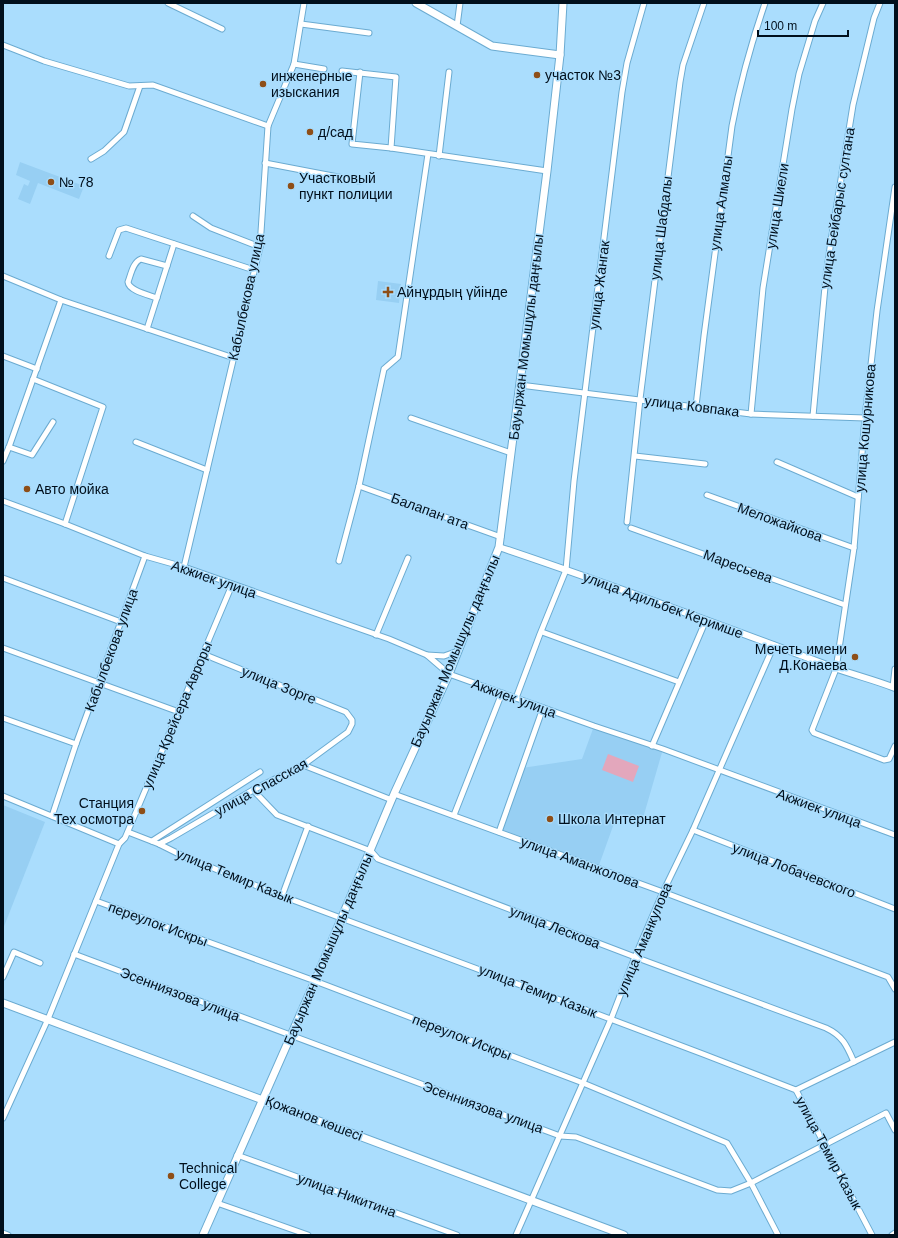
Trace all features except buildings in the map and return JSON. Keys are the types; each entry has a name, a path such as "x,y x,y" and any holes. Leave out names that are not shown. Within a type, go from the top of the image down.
{"main road":[{"path":"416,3 492,46 560,55"},
{"name":"Бауыржан Момышұлы даңғылы","path":"203,1235 315,982 393,797 458,651 499,547 547,171 560,55 563,3"},
{"name":"Қожанов көшесі","path":"3,1003 624,1235"}],"street":[{"path":"168,3 222,29"},
{"name":"Кабылбекова улица","path":"184,568 260,247 268,126 294,64 304,3"},
{"path":"457,26 460,3"},
{"name":"улица Жангак","path":"516,698 566,570 574,481 622,92 627,63 644,3"},
{"name":"улица Шабдалы","path":"627,522 640,399 680,82 683,65 704,3"},
{"name":"улица Алмалы","path":"696,406 732,126 738,92 765,3"},
{"name":"улица Шиели","path":"751,414 764,288 792,109 799,74 815,21 823,3"},
{"name":"улица Бейбарыс султана","path":"813,416 826,276 832,234 853,105 874,18 880,3"},
{"path":"301,24 369,33"},
{"path":"3,45 44,61 129,86 153,85 268,126"},
{"path":"294,64 324,69"},
{"path":"342,70 396,77 391,148"},
{"path":"360,72 352,144 391,148 547,171"},
{"path":"438,156 449,72"},
{"path":"91,159 104,151 124,132 140,86"},
{"path":"339,561 359,486 384,369 398,357 428,154"},
{"path":"265,163 359,181"},
{"name":"улица Кошурникова","path":"895,187 876,311 854,548 836,669 812,730 814,733 884,760 889,759 895,746"},
{"path":"193,216 211,228 260,247"},
{"path":"109,256 119,230 126,228 254,270"},
{"path":"147,329 174,244"},
{"path":"157,298 131,289 128,282 135,262 138,260 141,259 167,266"},
{"path":"3,276 61,300 234,358"},
{"path":"3,461 9,448 61,300"},
{"path":"3,356 37,369"},
{"path":"33,379 103,407 65,524"},
{"name":"улица Ковпака","path":"520,385 751,414 865,418"},
{"path":"411,418 511,453"},
{"path":"9,448 32,455 53,422"},
{"path":"136,442 207,470"},
{"path":"634,456 705,464"},
{"path":"778,462 858,497"},
{"name":"Балапан ата","path":"359,486 501,537"},
{"name":"Меложайкова","path":"707,496 854,548"},
{"name":"Акжиек улица","path":"3,501 145,556 184,568 376,635 427,655 448,674 652,746 895,835"},
{"name":"Маресьева","path":"631,528 845,605"},
{"name":"улица Адильбек Керимше","path":"499,547 706,620 836,669 894,687"},
{"name":"Кабылбекова улица","path":"76,744 145,556"},
{"path":"376,635 408,558"},
{"path":"3,578 121,622"},
{"name":"улица Крейсера Авроры","path":"48,1019 120,844 128,832 232,585"},
{"path":"652,746 706,620"},
{"path":"542,632 679,682"},
{"name":"улица Аманкулова","path":"516,1235 611,1019 635,957 663,892 693,830 774,645"},
{"path":"3,648 179,712"},
{"path":"427,655 444,656 458,651"},
{"name":"улица Зорге","path":"203,654 346,712 352,720"},
{"path":"894,687 895,669"},
{"path":"454,815 502,693"},
{"path":"499,832 543,708"},
{"path":"3,718 76,744 52,816"},
{"name":"улица Спасская","path":"159,844 253,790 303,765 348,732 352,724 352,720"},
{"name":"улица Аманжолова","path":"303,765 393,797 454,815 888,977 895,989"},
{"path":"152,841 260,772"},
{"name":"улица Лескова","path":"253,790 277,814 371,851 378,859 834,1032 843,1040 854,1062"},
{"path":"3,796 120,844"},
{"path":"282,896 308,826"},
{"name":"улица Лобачевского","path":"693,830 895,909"},
{"name":"улица Темир Казык","path":"128,832 282,896 796,1090 872,1235"},
{"name":"переулок Искры","path":"96,901 583,1083 727,1143 750,1182 777,1234"},
{"path":"3,977 14,952 40,962"},
{"name":"Эсенниязова улица","path":"74,954 560,1136 576,1137 717,1190 731,1191 886,1113 895,1130"},
{"path":"3,1118 48,1019"},
{"path":"796,1090 895,1042"},
{"name":"улица Никитина","path":"237,1156 457,1235"},
{"path":"217,1203 308,1235"},
{"path":"3,1233 8,1235"}],"shaded area":[{"name":"№ 78","path":"20,162 84,186 79,199 38,183 30,204 18,199 24,184 28,186 30,181 16,175"},
{"name":"Айнұрдың үйінде","path":"378,281 401,284 399,303 376,300"},
{"path":"594,726 663,749 641,825 617,815 598,868 499,832 522,768 582,759"},
{"path":"608,754 639,766 633,782 602,770"},
{"path":"3,805 45,822 3,929"}],"place":[{"name":"участок №3","path":"537,75"},
{"name":"инженерные изыскания","path":"263,84"},
{"name":"д/сад","path":"310,132"},
{"name":"№ 78","path":"51,182"},
{"name":"Участковый пункт полиции","path":"291,186"},
{"name":"Айнұрдың үйінде","path":"388,292"},
{"name":"Авто мойка","path":"27,489"},
{"name":"Мечеть имени Д.Конаева","path":"855,657"},
{"name":"Станция Тех осмотра","path":"142,811"},
{"name":"Школа Интернат","path":"550,819"},
{"name":"Technical College","path":"171,1176"}]}
